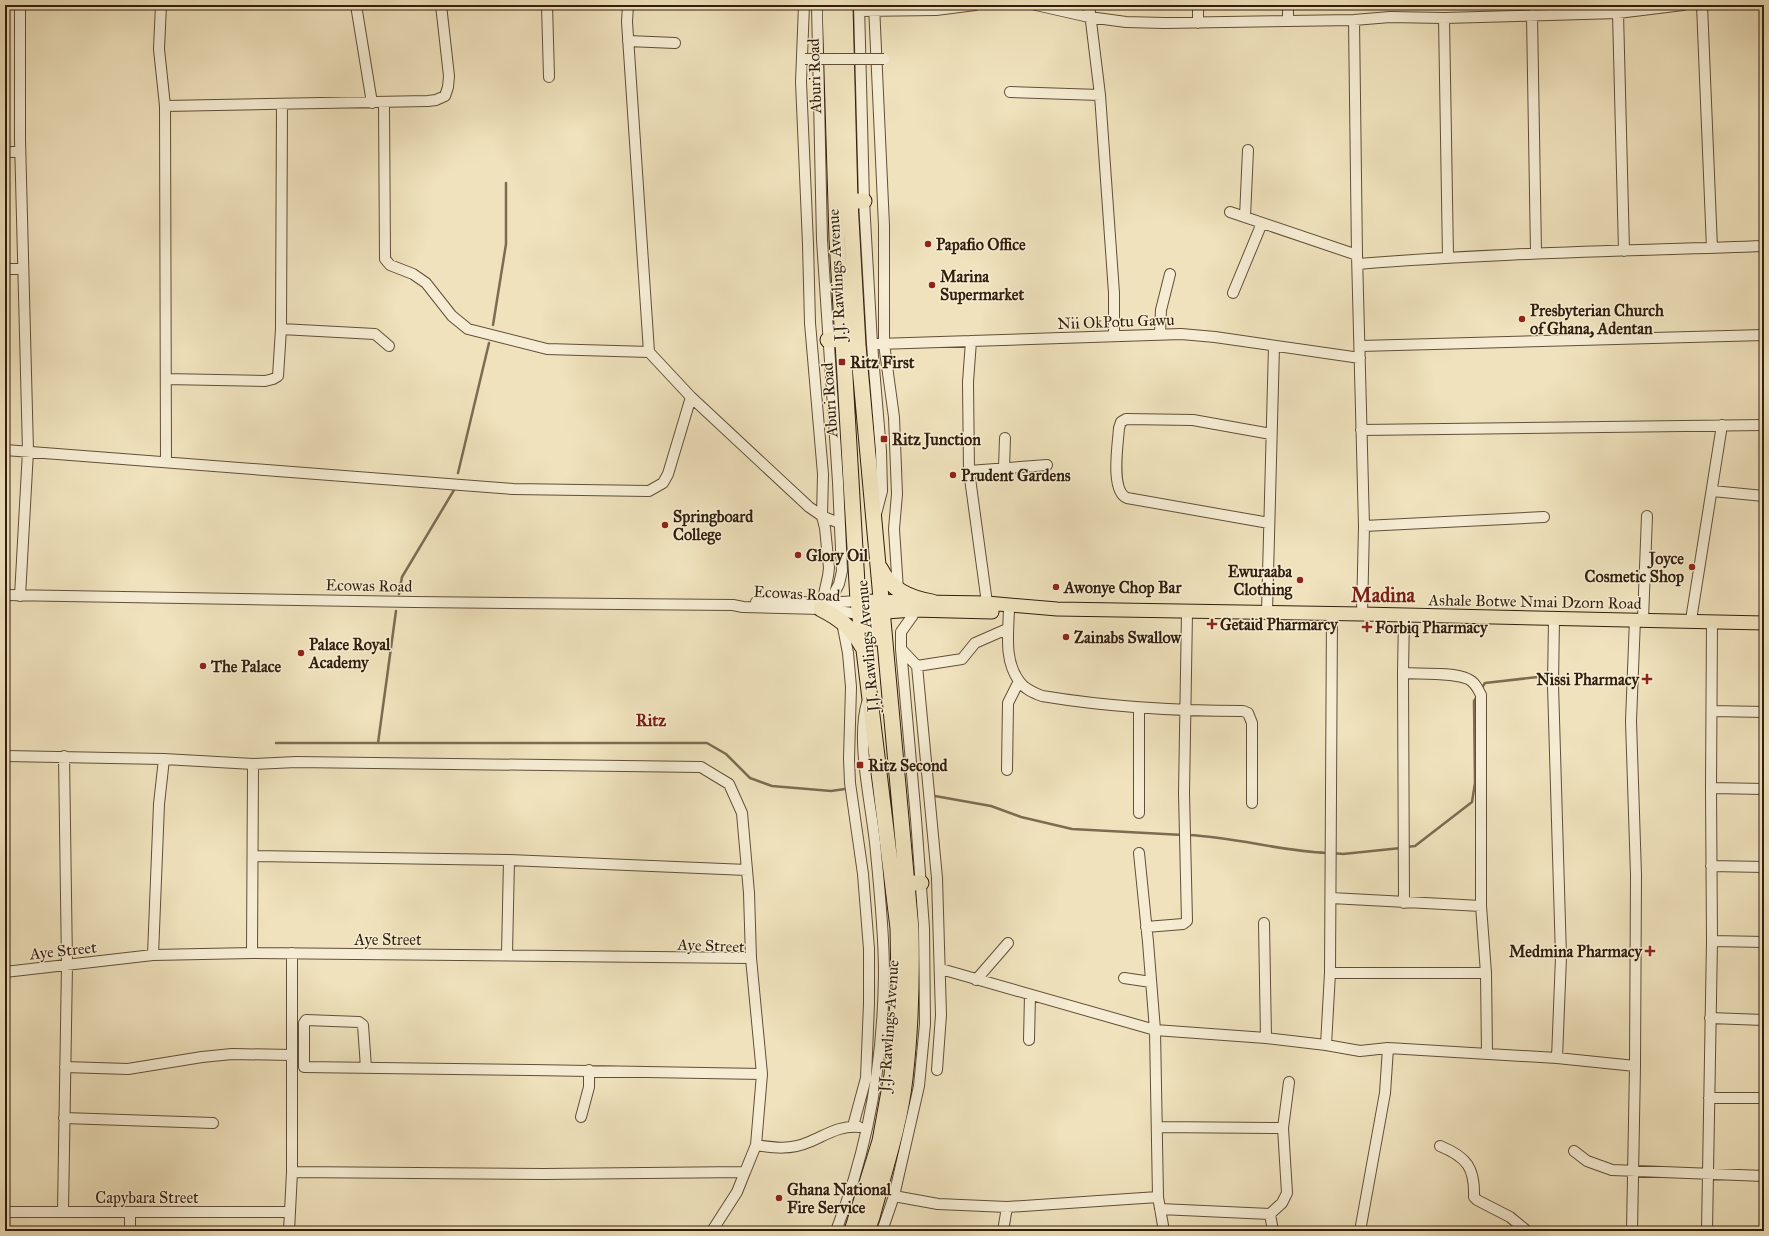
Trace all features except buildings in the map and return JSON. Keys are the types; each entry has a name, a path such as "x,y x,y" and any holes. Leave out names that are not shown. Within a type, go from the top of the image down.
{"highway":[{"name":"Aburi Road","path":"830,5 837,239 835,339 856,554 871,607 865,652 870,696"},
{"name":"J.J. Rawlings Avenue","path":"854,7 858,345 878,563 871,607 888,678 914,883 911,929 912,990 905,1078 879,1223 866,1231"},
{"path":"878,563 885,577 898,590 914,599 932,602"},
{"path":"820,604 841,620 854,633 865,652"},
{"name":"J.J. Rawlings Avenue","path":"852,1231 884,1123 892,1075 888,1032 899,989 898,928 870,696"}],"main road":[{"path":"871,607 932,602 988,603 1012,608"},
{"path":"871,607 954,612 1012,608"},
{"name":"Ashale Botwe Nmai Dzorn Road","path":"1012,608 1691,620 1764,623"}],"street":[{"path":"20,5 22,269 28,451 20,596"},
{"path":"161,5 159,49 165,106 166,462"},
{"path":"356,5 372,103"},
{"path":"165,106 384,103 428,102 436,100 445,96 448,88 449,76 441,5"},
{"path":"547,5 550,77"},
{"path":"628,5 628,41 649,352 691,397 809,507 822,516 839,523"},
{"path":"804,5 802,114 810,324 823,474 822,516 825,528 829,572 820,604"},
{"path":"817,5 822,240 835,339 839,523 842,571 839,584 820,604"},
{"path":"875,519 882,491 881,451 872,344 857,201 866,92 854,7 936,10 975,5"},
{"path":"1036,5 1089,18 1126,22 1198,23 1618,13 1633,8 1683,5"},
{"path":"1089,5 1089,18 1097,60 1100,95 1114,293 1114,336"},
{"path":"1198,5 1198,23"},
{"path":"1288,5 1288,21"},
{"path":"1702,5 1712,248"},
{"path":"874,8 884,226 884,344 894,416 896,443 894,529 898,590"},
{"path":"1618,13 1624,251"},
{"path":"1532,15 1536,253"},
{"path":"1444,18 1448,257"},
{"path":"1354,20 1357,260 1364,526 1362,614"},
{"path":"628,41 675,43"},
{"path":"805,59 884,59"},
{"path":"1010,92 1100,95"},
{"path":"384,103 386,259 390,265 413,274 426,283 452,316 468,329 547,349 649,352"},
{"path":"166,379 265,381 274,379 278,376 281,329 282,104"},
{"path":"802,114 819,113"},
{"path":"1245,217 1248,150"},
{"path":"5,152 20,152"},
{"path":"1230,212 1357,260 1764,246"},
{"path":"1233,293 1262,223"},
{"path":"5,269 22,269"},
{"path":"1160,334 1161,310 1170,274"},
{"path":"281,329 375,334 389,346"},
{"name":"Nii OkPotu Gawu","path":"872,344 1181,334 1215,337 1360,358"},
{"path":"1360,346 1764,335"},
{"path":"971,341 968,382 970,471 988,603"},
{"path":"1267,612 1274,346"},
{"path":"5,450 513,489 649,491 663,483 668,474 691,397"},
{"path":"1269,523 1127,498 1119,491 1116,481 1119,428 1121,422 1126,419 1193,420 1271,434"},
{"path":"1691,620 1722,425"},
{"path":"1361,430 1764,425"},
{"path":"1004,468 1005,438"},
{"path":"970,471 1047,466"},
{"path":"1712,491 1764,496"},
{"path":"1632,1231 1636,875 1631,721 1647,516"},
{"path":"1364,526 1544,517"},
{"name":"Ecowas Road","path":"5,596 733,605 743,607 820,604 871,607"},
{"path":"1012,608 1007,629 1008,649 1012,666 1019,681 1028,690 1042,696 1139,708 1186,711 1244,711 1248,713 1252,723 1252,802"},
{"path":"879,1223 894,1196 907,1143 920,1078 925,1024 924,928 914,883 901,649 901,632 913,614 913,610"},
{"path":"1146,927 1183,924 1187,921 1186,827 1184,793 1187,612"},
{"path":"1326,1045 1330,973 1332,613"},
{"path":"1404,615 1404,902"},
{"path":"1554,618 1553,685 1561,957 1557,1058"},
{"path":"841,620 848,653 851,687 849,759 850,783 863,874 869,949 869,1003 866,1078 853,1126"},
{"path":"1707,1231 1712,941 1712,621"},
{"path":"917,666 962,659 975,643 1007,629"},
{"path":"901,649 917,666 937,870 941,969 941,1015 937,1070"},
{"path":"1403,673 1458,676 1469,679 1476,686 1481,695 1481,906 1486,973 1487,1053"},
{"path":"1007,770 1008,703 1019,681"},
{"path":"1139,708 1139,813"},
{"path":"1712,711 1764,712"},
{"path":"5,756 164,759 253,764 304,762 701,767 729,784 742,813 749,893 750,958"},
{"path":"63,1211 67,965 64,756"},
{"path":"153,955 159,804 164,759"},
{"path":"252,952 254,856 253,764"},
{"path":"1711,788 1764,789"},
{"path":"1139,853 1155,1030 1158,1197 1164,1231"},
{"path":"254,856 509,860 747,870"},
{"path":"507,954 509,860"},
{"path":"1711,866 1764,867"},
{"path":"1331,898 1481,906"},
{"path":"1264,922 1266,1038"},
{"path":"1712,941 1764,942"},
{"path":"976,980 1008,943"},
{"name":"Aye Street","path":"5,972 153,955 252,952 750,958 762,1074 756,1145 737,1192 712,1231"},
{"path":"289,1231 292,1172 292,953"},
{"path":"941,969 1155,1030 1266,1038 1326,1045 1360,1052 1388,1048 1487,1053 1635,1066"},
{"path":"1330,973 1486,973"},
{"path":"1124,978 1151,982"},
{"path":"1029,1040 1030,994"},
{"path":"1710,1018 1764,1020"},
{"path":"366,1068 363,1025 359,1022 306,1020 304,1024 304,1067 366,1068 589,1070 762,1074"},
{"path":"836,1231 850,1192 867,1127 878,1069 888,1032"},
{"path":"1360,1231 1385,1093 1388,1048"},
{"path":"65,1067 128,1069 202,1057 232,1054 292,1055"},
{"path":"581,1117 589,1087 589,1070"},
{"path":"1160,1209 1270,1214 1282,1203 1287,1193 1283,1128 1289,1082"},
{"path":"1710,1098 1764,1098"},
{"path":"64,1118 213,1123"},
{"path":"756,1145 775,1149 787,1148 808,1143 841,1128 853,1126 867,1127"},
{"path":"1157,1127 1283,1128"},
{"path":"1440,1146 1456,1152 1467,1163 1474,1180 1474,1197 1477,1200 1505,1214 1527,1231"},
{"path":"1574,1151 1587,1161 1612,1170 1708,1175 1764,1176"},
{"path":"292,1172 544,1174 745,1172"},
{"path":"894,1196 938,1204 1008,1207 1158,1197"},
{"path":"1004,1231 1008,1207"},
{"name":"Capybara Street","path":"5,1212 289,1212"},
{"path":"130,1213 130,1231"},
{"path":"1270,1214 1273,1231"}],"waterway":[{"path":"493,325 506,244 506,183"},
{"path":"458,473 489,343"},
{"path":"399,594 402,577 454,490"},
{"path":"378,743 396,611"},
{"path":"1481,689 1485,683 1547,676"},
{"path":"1406,847 1415,846 1472,802 1475,783 1474,701 1478,695"},
{"path":"276,743 707,743 726,754 750,778 772,786 831,791 845,789"},
{"path":"935,796 991,806 1021,817 1072,829 1183,835"},
{"path":"1188,835 1223,838 1292,850 1327,853"},
{"path":"1332,853 1343,854 1401,848"}],"place":[{"name":"Papafio Office","path":"928,244"},
{"name":"Marina Supermarket","path":"932,285"},
{"name":"Presbyterian Church of Ghana, Adentan","path":"1522,319"},
{"name":"Ritz First","path":"842,362"},
{"name":"Ritz Junction","path":"884,439"},
{"name":"Prudent Gardens","path":"953,475"},
{"name":"Springboard College","path":"665,525"},
{"name":"Glory Oil","path":"798,555"},
{"name":"Joyce Cosmetic Shop","path":"1692,567"},
{"name":"Ewuraaba Clothing","path":"1300,580"},
{"name":"Awonye Chop Bar","path":"1056,587"},
{"name":"Getaid Pharmarcy","path":"1212,624"},
{"name":"Forbiq Pharmacy","path":"1367,627"},
{"name":"Zainabs Swallow","path":"1066,637"},
{"name":"Palace Royal Academy","path":"301,653"},
{"name":"The Palace","path":"203,666"},
{"name":"Nissi Pharmacy","path":"1647,679"},
{"name":"Ritz Second","path":"860,765"},
{"name":"Medmina Pharmacy","path":"1650,951"},
{"name":"Ghana National Fire Service","path":"779,1198"}],"district":[{"name":"Madina","path":"1383,595"},
{"name":"Ritz","path":"651,720"}]}
